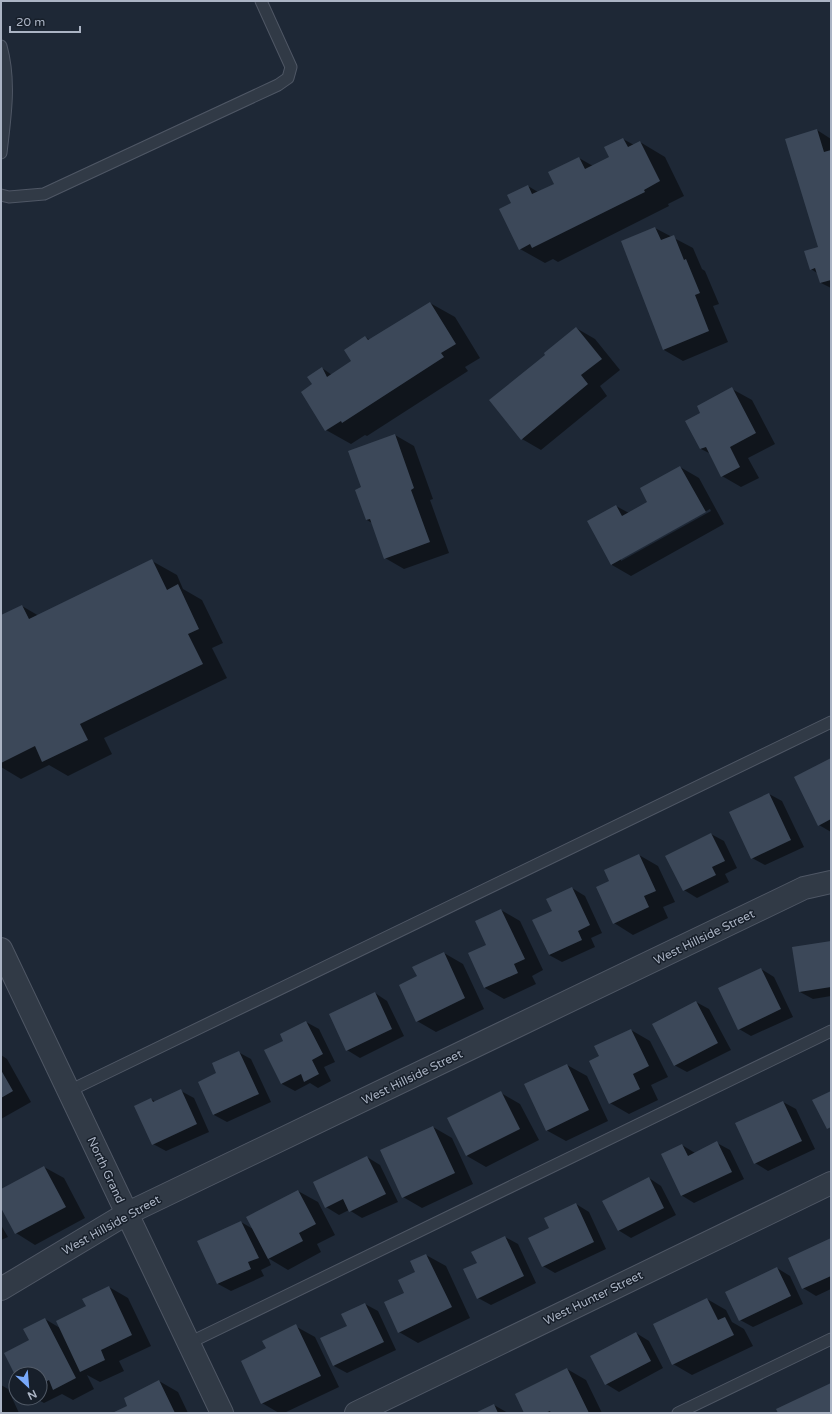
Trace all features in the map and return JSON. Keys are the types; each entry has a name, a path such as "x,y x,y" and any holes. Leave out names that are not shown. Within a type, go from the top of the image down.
{"street":[{"name":"West Hillside Street","path":"1,1289 126,1214 804,888 831,882"},
{"name":"North Grand","path":"1,949 8,982 69,1091 126,1214 222,1413"},
{"name":"West Hunter Street","path":"356,1413 831,1183"}],"lane":[{"path":"1,195 9,197 44,194 278,85 288,78 291,66 261,1"},
{"path":"1,46 5,60 8,97 1,153"},
{"path":"69,1091 831,722"},
{"path":"189,1343 831,1031"},
{"path":"678,1413 831,1339"}],"building":[{"path":"817,129 824,152 831,150 831,280 820,283 815,268 810,270 804,251 818,247 785,139"},
{"path":"623,138 628,147 640,141 660,181 644,190 645,192 532,248 530,244 519,250 499,209 511,203 507,195 528,185 532,194 554,184 548,172 579,157 585,169 609,157 604,147"},
{"path":"655,227 661,240 674,235 700,293 695,295 709,331 663,350 621,241"},
{"path":"430,302 456,344 441,353 444,357 342,423 341,421 325,431 301,392 312,384 307,377 322,367 327,377 351,361 344,350 365,336 368,340"},
{"path":"576,327 602,359 581,375 588,384 521,440 489,400 545,355 544,353"},
{"path":"732,387 756,433 730,447 740,467 721,477 706,447 700,449 685,421 700,413 697,406"},
{"path":"395,434 414,488 411,490 430,542 384,559 370,519 366,520 355,490 361,487 348,451"},
{"path":"680,466 706,512 611,565 587,521 616,505 622,516 647,502 640,488"},
{"path":"152,559 167,590 178,584 199,629 188,634 203,664 80,724 88,740 42,762 35,746 1,763 1,615 22,605 29,619"},
{"path":"831,758 831,819 818,826 794,777"},
{"path":"769,793 791,840 751,859 729,812"},
{"path":"711,833 725,861 712,867 716,875 683,891 665,856"},
{"path":"639,854 656,891 644,896 649,907 613,924 596,887 609,881 604,870"},
{"path":"572,887 590,925 578,931 582,940 549,955 532,920 552,911 546,899"},
{"path":"501,909 525,959 514,964 518,973 484,988 468,953 486,945 475,921"},
{"path":"831,941 831,987 799,992 792,947"},
{"path":"444,952 465,998 416,1022 399,985 417,976 412,967"},
{"path":"761,968 781,1009 738,1030 718,988"},
{"path":"375,992 392,1029 346,1051 329,1014"},
{"path":"696,1001 718,1043 674,1066 652,1024"},
{"path":"306,1021 323,1054 312,1060 319,1074 304,1082 301,1074 281,1084 264,1050 283,1041 280,1034"},
{"path":"631,1029 649,1066 633,1074 640,1089 609,1104 589,1061 599,1056 594,1046"},
{"path":"239,1051 259,1094 213,1115 198,1082 216,1073 212,1063"},
{"path":"567,1064 589,1110 546,1131 524,1084"},
{"path":"1,1070 13,1091 1,1098"},
{"path":"181,1089 197,1124 152,1145 134,1106 151,1098 153,1102"},
{"path":"501,1091 520,1129 466,1156 447,1118"},
{"path":"831,1091 831,1127 827,1129 812,1100"},
{"path":"783,1101 802,1141 754,1164 735,1123"},
{"path":"433,1126 455,1173 402,1198 380,1150"},
{"path":"717,1141 732,1172 681,1196 661,1154 682,1144 688,1156"},
{"path":"367,1156 386,1194 349,1212 343,1199 325,1208 313,1182"},
{"path":"44,1166 66,1207 15,1234 1,1208 1,1189"},
{"path":"649,1177 664,1208 618,1231 602,1201"},
{"path":"298,1190 316,1224 299,1233 303,1241 268,1259 246,1217"},
{"path":"576,1203 594,1242 542,1267 528,1238 549,1228 544,1218"},
{"path":"241,1221 259,1258 248,1262 251,1269 217,1284 197,1241"},
{"path":"505,1236 524,1276 477,1299 463,1269 477,1263 471,1252"},
{"path":"831,1238 831,1276 802,1289 788,1258"},
{"path":"426,1254 452,1307 398,1333 384,1302 404,1293 398,1280 415,1272 410,1261"},
{"path":"777,1267 791,1296 739,1321 725,1292"},
{"path":"109,1286 132,1335 101,1350 105,1360 80,1372 56,1321 86,1306 82,1299"},
{"path":"707,1298 718,1320 725,1317 734,1335 672,1365 653,1324"},
{"path":"365,1303 384,1342 333,1366 320,1338 347,1326 341,1314"},
{"path":"45,1318 76,1378 53,1390 48,1381 48,1366 10,1366 4,1353 29,1340 23,1329"},
{"path":"296,1324 321,1376 261,1404 241,1361 266,1348 262,1341"},
{"path":"636,1332 651,1361 605,1385 590,1356"},
{"path":"567,1368 589,1413 551,1413 550,1411 545,1413 524,1413 515,1394"},
{"path":"159,1380 175,1413 112,1413 127,1406 124,1398"},
{"path":"831,1383 831,1413 778,1413 776,1409"},
{"path":"494,1404 498,1413 475,1413"}]}
